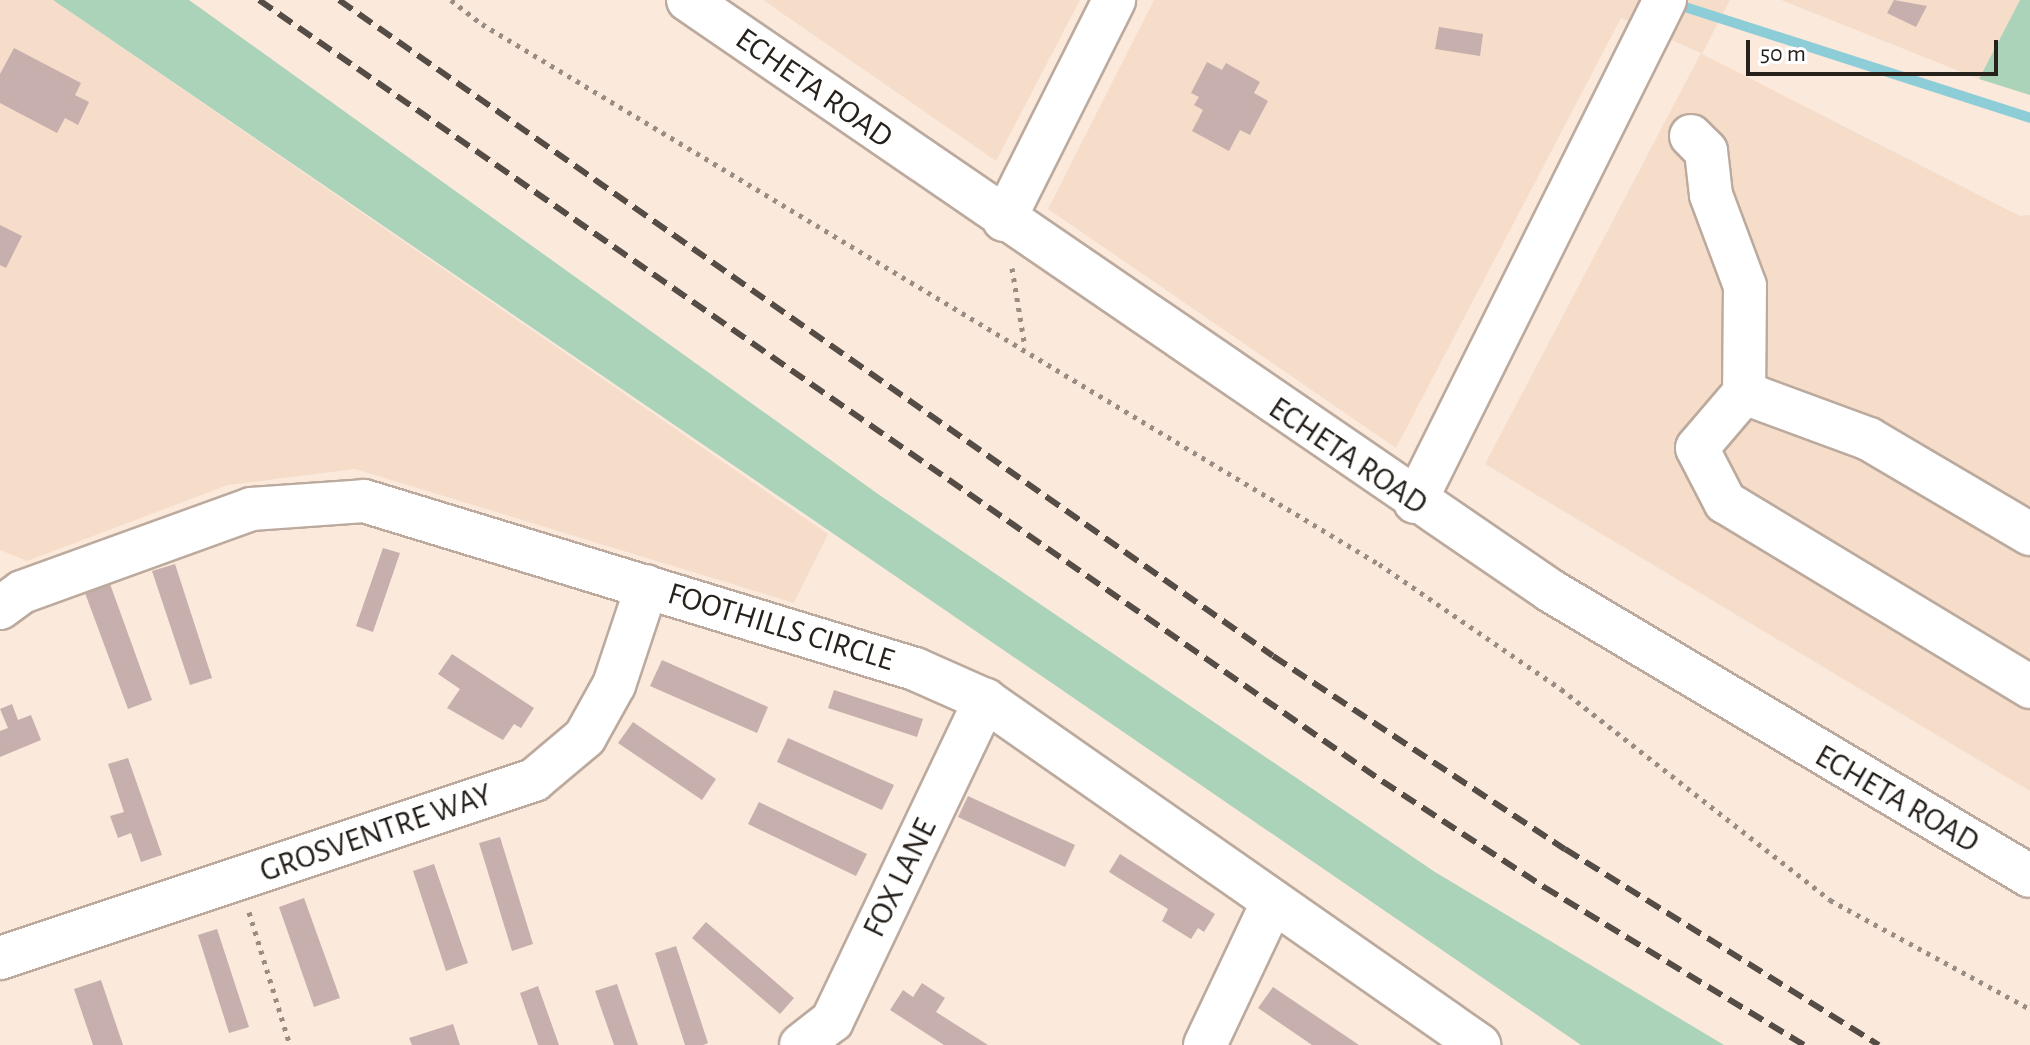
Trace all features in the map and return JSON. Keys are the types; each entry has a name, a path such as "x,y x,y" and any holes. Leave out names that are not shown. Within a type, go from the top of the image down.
{"street":[{"name":"ECHETA ROAD","path":"688,0 1415,502 1564,599 2030,876"},
{"path":"1004,220 1114,0"},
{"path":"1415,502 1665,0"},
{"path":"1691,136 1706,151 1711,195 1745,286 1744,393 1697,448 1725,502 2030,687"},
{"path":"1744,393 1869,439 2030,534"},
{"name":"FOOTHILLS CIRCLE","path":"0,608 22,592 251,509 310,501 364,501 915,669 985,700 1479,1045"},
{"name":"GROSVENTRE WAY","path":"0,958 534,780 585,737 614,685 647,586"},
{"name":"FOX LANE","path":"801,1045 832,1021 985,700"},
{"path":"1205,1045 1273,901"}],"path":[{"path":"451,0 482,24 1025,347 1229,478 1379,564 1561,689 1830,900 2030,1009"},
{"path":"1004,220 1025,347"},
{"path":"239,880 290,1045"}],"shaded area":[{"path":"0,0 53,0 828,534 794,603 355,469 228,485 27,561 0,550"},
{"path":"763,0 1080,0 996,161"},
{"path":"1154,0 1730,0 1702,54 2020,216 2030,215 2030,791 1485,464 1701,53 1621,18 1396,448 1048,209"},
{"path":"1781,0 2020,0 1979,79"}],"green space":[{"path":"53,0 189,0 878,494 1435,872 1724,1045 1581,1045"},
{"path":"2020,0 2030,0 2030,95 1979,79"}],"building":[{"path":"1894,0 1927,6 1916,27 1887,13"},
{"path":"1439,27 1483,34 1480,56 1435,49"},
{"path":"14,48 81,83 75,95 89,102 78,125 65,118 57,133 0,103 0,74"},
{"path":"1207,62 1222,70 1226,63 1260,82 1254,93 1268,101 1250,135 1240,130 1229,151 1192,131 1203,110 1194,105 1199,97 1191,93"},
{"path":"0,225 22,236 6,268 0,265"},
{"path":"383,548 400,553 373,632 356,626"},
{"path":"175,564 212,678 190,685 152,571"},
{"path":"110,584 152,700 128,709 85,593"},
{"path":"452,654 534,708 521,728 514,724 503,740 447,708 460,689 438,674"},
{"path":"662,660 768,707 757,733 650,686"},
{"path":"834,690 923,719 917,737 828,708"},
{"path":"12,704 18,720 31,715 41,740 0,757 0,731 8,728 0,709"},
{"path":"633,722 716,779 702,800 618,743"},
{"path":"788,738 894,785 882,810 777,762"},
{"path":"128,758 162,855 141,862 131,833 118,838 110,816 124,812 108,764"},
{"path":"968,796 1075,845 1065,867 958,817"},
{"path":"759,802 867,854 856,876 748,824"},
{"path":"500,837 533,944 512,951 479,843"},
{"path":"1120,854 1215,914 1204,932 1198,928 1191,939 1162,921 1168,909 1109,872"},
{"path":"434,864 468,963 446,971 413,871"},
{"path":"304,898 340,998 314,1007 279,907"},
{"path":"706,922 794,998 780,1014 692,938"},
{"path":"217,929 249,1027 229,1033 198,935"},
{"path":"676,946 708,1043 703,1045 685,1045 655,953"},
{"path":"101,980 123,1045 93,1045 74,989"},
{"path":"922,983 945,998 936,1012 988,1045 944,1045 890,1010 903,990 913,997"},
{"path":"617,984 638,1045 614,1045 595,991"},
{"path":"538,986 559,1045 538,1045 520,993"},
{"path":"1273,987 1359,1045 1312,1045 1258,1008"},
{"path":"453,1024 460,1045 412,1045 409,1038"}],"waterway":[{"path":"1685,7 2030,118"}],"railway":[{"path":"259,0 1382,781 1544,887 1804,1045"},
{"path":"339,0 1273,656 1565,849 1879,1045"}]}
